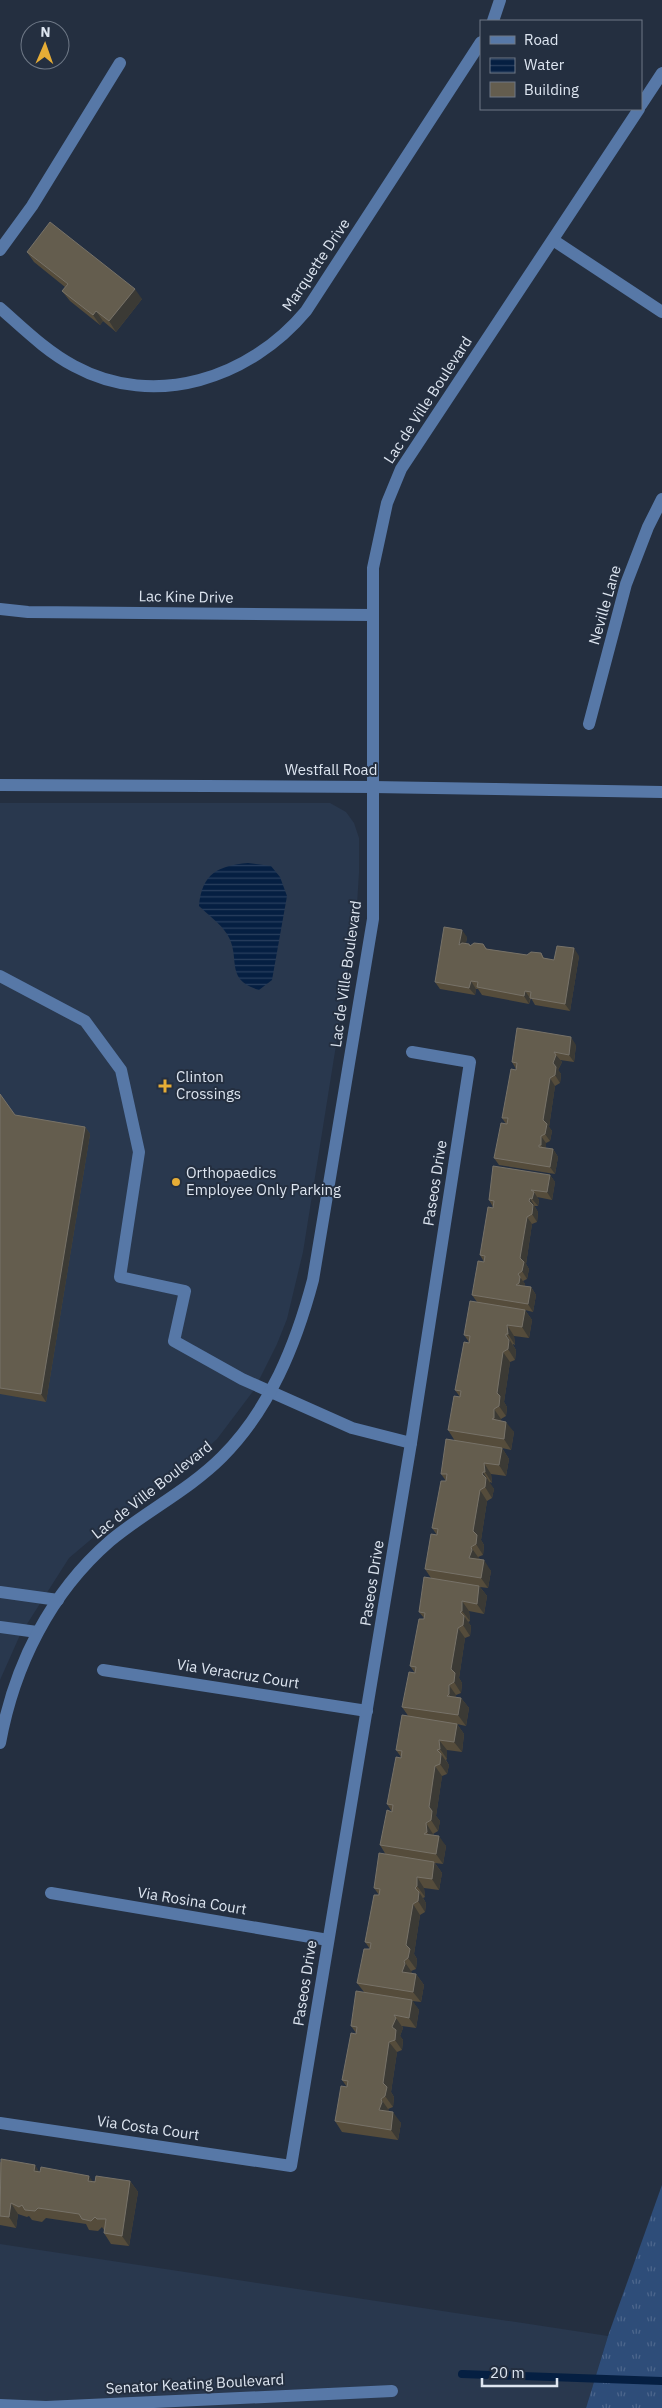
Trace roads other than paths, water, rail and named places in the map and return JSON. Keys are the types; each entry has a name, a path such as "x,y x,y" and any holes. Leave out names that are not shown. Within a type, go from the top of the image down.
{"street":[{"path":"493,20 500,0"},
{"name":"Marquette Drive","path":"0,308 42,346 74,366 107,380 145,386 183,384 224,373 261,354 289,332 306,311 480,44"},
{"path":"0,250 32,206 120,63"},
{"path":"642,103 662,73"},
{"name":"Lac de Ville Boulevard","path":"0,1743 14,1683 37,1632 58,1600 78,1573 110,1541 200,1476 243,1433 270,1392 285,1363 301,1324 314,1280 373,919 373,568 387,503 401,469 637,110"},
{"path":"553,240 662,312"},
{"name":"Neville Lane","path":"589,724 626,584 662,499"},
{"name":"Lac Kine Drive","path":"0,609 28,612 372,615"},
{"name":"Westfall Road","path":"0,785 373,787 662,792"},
{"path":"0,976 86,1021 121,1070 139,1152 120,1277 185,1291 174,1341 270,1392 352,1428 411,1443"},
{"name":"Paseos Drive","path":"291,2166 411,1443 470,1062 412,1052"},
{"path":"0,1592 58,1600"},
{"path":"0,1627 37,1632"},
{"name":"Via Veracruz Court","path":"103,1670 367,1711"},
{"name":"Via Rosina Court","path":"51,1893 328,1940"},
{"name":"Via Costa Court","path":"0,2123 291,2166"},
{"name":"Senator Keating Boulevard","path":"0,2405 226,2403 392,2391"}],"water":[{"path":"248,863 271,866 280,877 287,896 272,980 259,990 241,980 237,974 231,943 227,934 199,906 204,886 213,873 228,866"}],"waterway":[{"path":"462,2374 662,2381"}],"place":[{"name":"Clinton Crossings","path":"165,1086"},
{"name":"Orthopaedics Employee Only Parking","path":"176,1182"}]}
